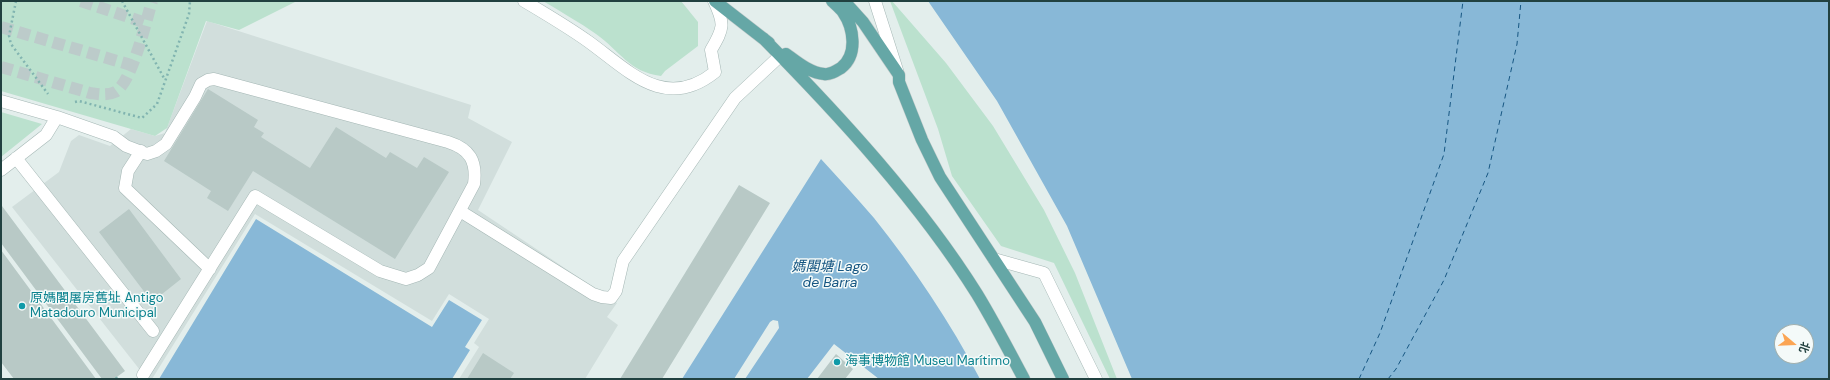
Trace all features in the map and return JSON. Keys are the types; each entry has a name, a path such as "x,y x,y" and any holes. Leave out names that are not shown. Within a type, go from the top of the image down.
{"main road":[{"path":"715,1 763,38 810,69 824,74 833,73 843,67 850,57 853,44 851,30 843,12 832,1"},
{"path":"844,1 863,22 898,75 899,82 922,140 940,177 1035,322 1063,379"},
{"path":"763,38 824,101 896,184 944,247 977,294 1024,379"}],"street":[{"path":"524,1 588,41 630,74 649,83 666,88 682,90 705,81 715,72 711,50 721,33 723,26 722,17 715,1"},
{"path":"875,1 884,24 898,75"},
{"path":"460,212 594,294 611,298 616,291 623,261 735,98 780,56"},
{"path":"1,101 58,112 114,137 126,146 147,154 156,151 166,144 195,97 201,84 208,80 214,79 458,146 467,152 473,162 476,173 474,184 429,268 418,275 406,279 380,271 255,196 143,374"},
{"path":"1,170 46,135 58,112"},
{"path":"141,151 128,171 125,188 210,269"},
{"path":"16,158 153,331"},
{"path":"994,259 1044,273 1096,379"}],"path":[{"path":"16,1 9,36 11,44 58,112 79,101 142,118 157,104 189,14 190,1"},
{"path":"122,1 165,80"}],"shaded area":[{"path":"207,21 471,105 468,118 512,142 478,210 617,303 607,317 618,325 585,379 459,379 479,347 474,343 489,319 449,294 432,321 255,214 152,379 147,379 12,207 59,172 71,141 79,135 110,146 131,129 155,136 165,133"}],"green space":[{"path":"1,1 297,1 239,30 206,21 167,128 155,136 1,91"},
{"path":"543,1 681,1 698,22 698,46 665,71 661,76 650,74 626,60 596,34 577,21"},
{"path":"890,1 892,1 946,63 993,126 1044,210 1075,273 1117,379 1110,379 1054,263 1001,246 952,176 938,129"},
{"path":"1,112 42,124 1,157"}],"water":[{"path":"928,1 1829,1 1829,379 1132,379 1067,226 997,101"},
{"name":"媽閣塘 Lago de Barra","path":"821,159 874,218 903,256 944,316 980,379 879,379 834,344 807,379 745,379 779,328 778,321 773,320 770,322 734,379 682,379"},
{"path":"256,219 432,327 449,300 482,320 465,347 470,350 452,379 159,379"}],"building":[{"path":"208,89 258,120 254,127 264,133 261,137 310,168 336,127 386,158 390,152 417,168 424,157 449,172 395,259 253,171 228,211 207,198 211,191 164,161"},
{"path":"739,185 770,203 662,379 620,379"},
{"path":"2,206 125,371 114,379 102,379 1,243"},
{"path":"129,209 181,279 152,302 99,232"},
{"name":"原媽閣屠房舊址 Antigo Matadouro Municipal","path":"1,250 96,379 14,379 1,362"},
{"path":"483,353 514,373 510,379 467,379"},
{"name":"海事博物館 Museu Marítimo","path":"836,354 853,369 845,379 817,379"}],"ferry route":[{"path":"1359,379 1380,333 1444,154 1463,1"},
{"path":"1388,379 1396,369 1444,280 1488,173 1517,44 1521,1"}],"tunnel":[{"path":"81,1 146,23"},
{"path":"1,67 90,93 106,94 115,92 121,86 133,65 152,1"},
{"path":"1,27 131,65"}],"place":[{"name":"原媽閣屠房舊址 Antigo Matadouro Municipal","path":"22,306"},
{"name":"海事博物館 Museu Marítimo","path":"837,362"}]}
